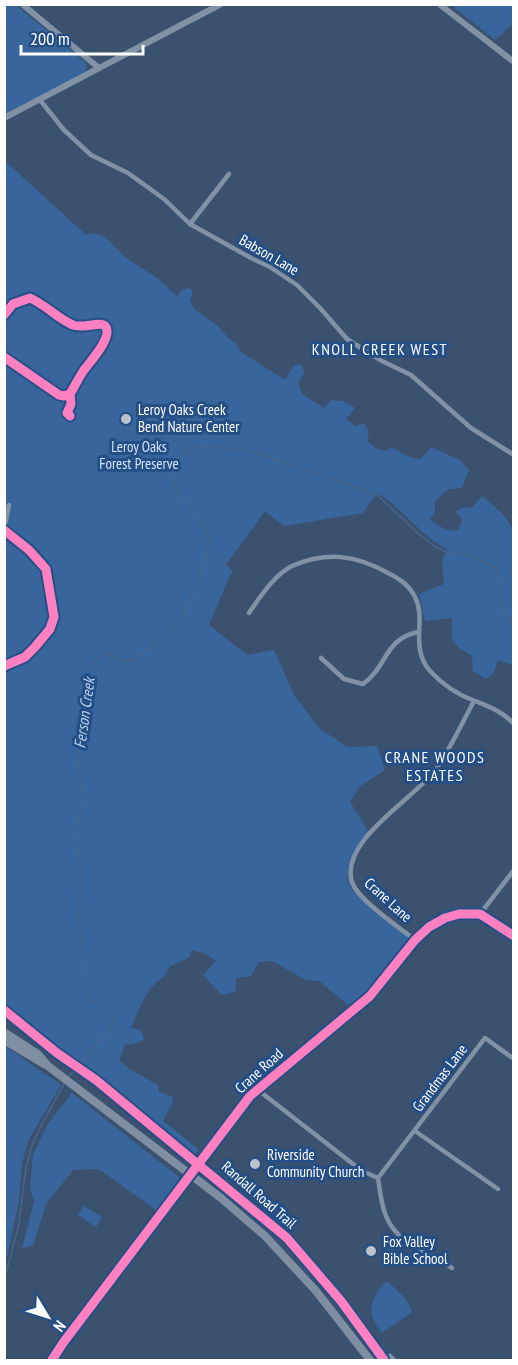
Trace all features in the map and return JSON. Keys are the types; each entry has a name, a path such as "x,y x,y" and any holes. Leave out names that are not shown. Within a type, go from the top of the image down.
{"main road":[{"path":"4,1032 38,1054 48,1066"},
{"path":"4,1040 48,1066 247,1220 284,1255 316,1291 370,1360"}],"street":[{"path":"22,4 99,68"},
{"path":"4,118 221,4"},
{"path":"439,4 513,62"},
{"name":"Babson Lane","path":"40,100 64,130 91,155 128,173 164,199 190,224 270,267 297,285 346,339 382,361 411,375 471,428 513,455"},
{"path":"190,224 229,174"},
{"path":"4,530 9,505"},
{"path":"249,613 273,582 290,567 322,558 342,557 362,560 410,587 420,614 418,632 420,654 428,669 447,686 498,711 513,724"},
{"path":"321,658 344,679 363,684 378,670 392,646 399,639 418,632"},
{"name":"Crane Lane","path":"415,939 359,894 352,882 350,867 370,832 422,785 436,769 474,701"},
{"path":"513,870 480,914 513,936"},
{"name":"Crane Road","path":"52,1360 250,1096 370,996 415,939 429,927 445,918 459,914 480,914"},
{"name":"Grandmas Lane","path":"415,1131 485,1038 513,1059"},
{"path":"258,1090 363,1171 378,1179 386,1216 394,1230 407,1243 426,1251 453,1268"},
{"path":"378,1179 415,1131 498,1189"},
{"path":"390,1356 394,1360"}],"green space":[{"path":"5,5 16,5 86,63 87,68 84,73 5,114"},
{"path":"451,5 513,5 513,24 495,40"},
{"name":"Leroy Oaks Forest Preserve","path":"4,160 86,235 92,233 104,236 126,258 157,278 178,297 181,290 189,288 193,292 190,301 194,309 218,326 228,338 236,343 241,352 285,380 294,365 300,364 305,371 298,383 302,394 324,408 331,400 343,401 355,408 346,419 355,426 364,423 369,432 367,441 377,449 386,451 392,447 419,460 431,447 460,460 469,470 462,488 448,489 435,501 435,513 430,519 436,524 446,529 458,530 462,520 456,511 473,507 482,496 502,514 512,528 514,545 513,665 498,660 493,674 486,679 473,671 472,656 459,648 452,640 452,618 425,621 419,594 444,584 442,560 447,549 377,493 363,513 284,526 265,511 226,565 233,572 209,625 247,655 274,650 294,695 319,728 347,747 377,746 385,770 360,786 350,802 368,831 351,859 349,882 352,890 409,937 407,943 368,993 352,1008 319,981 306,980 272,961 259,962 251,976 236,978 235,992 222,995 203,975 216,961 204,953 192,950 189,958 170,966 165,975 148,993 131,1028 141,1030 144,1039 138,1043 125,1045 119,1060 129,1069 158,1085 159,1092 172,1097 173,1102 163,1121 199,1150 193,1155 95,1075 53,1046 47,1038 5,1013"},
{"path":"5,1046 61,1085 29,1139 22,1163 19,1201 5,1265"},
{"path":"72,1093 179,1177 178,1184 157,1211 99,1169 73,1170 46,1204 33,1246 22,1248 34,1201 30,1189 33,1155 47,1125"},
{"path":"84,1206 102,1217 96,1227 78,1215"},
{"path":"387,1281 405,1299 412,1312 382,1333 374,1319 372,1306 376,1293"}],"waterway":[{"name":"Ferson Creek","path":"68,1077 111,1027 114,1019 112,1014 93,1001 83,985 84,964 79,920 81,872 76,835 77,822 84,803 78,750 86,725 85,701 90,670 97,658 104,654 128,662 137,659 179,621 186,610 205,563 209,540 207,531 176,489 172,479 177,460 185,452 195,447 207,446 256,452 377,495 436,547 451,554 471,555 495,567 500,576 502,608 514,629"},
{"name":"Ferson Creek","path":"4,1281 19,1224 26,1167 33,1143 64,1084"}],"cycle path":[{"path":"4,315 13,304 30,298 73,325 99,324 105,326 107,330 104,342 70,394 71,404 67,413 70,416"},
{"path":"4,357 59,395 70,394"},
{"path":"4,530 29,550 46,569 54,617 50,629 25,657 4,666"},
{"path":"52,1360 250,1096 370,996 415,940 429,927 445,918 459,914 480,914 514,936"},
{"name":"Randall Road Trail","path":"4,1010 57,1053 96,1080 287,1238 341,1301 384,1360"}],"place":[{"name":"Leroy Oaks Creek Bend Nature Center","path":"126,419"},
{"name":"Riverside Community Church","path":"255,1164"},
{"name":"Fox Valley Bible School","path":"371,1251"}],"district":[{"name":"KNOLL CREEK WEST","path":"380,349"},
{"name":"CRANE WOODS ESTATES","path":"435,766"}]}
